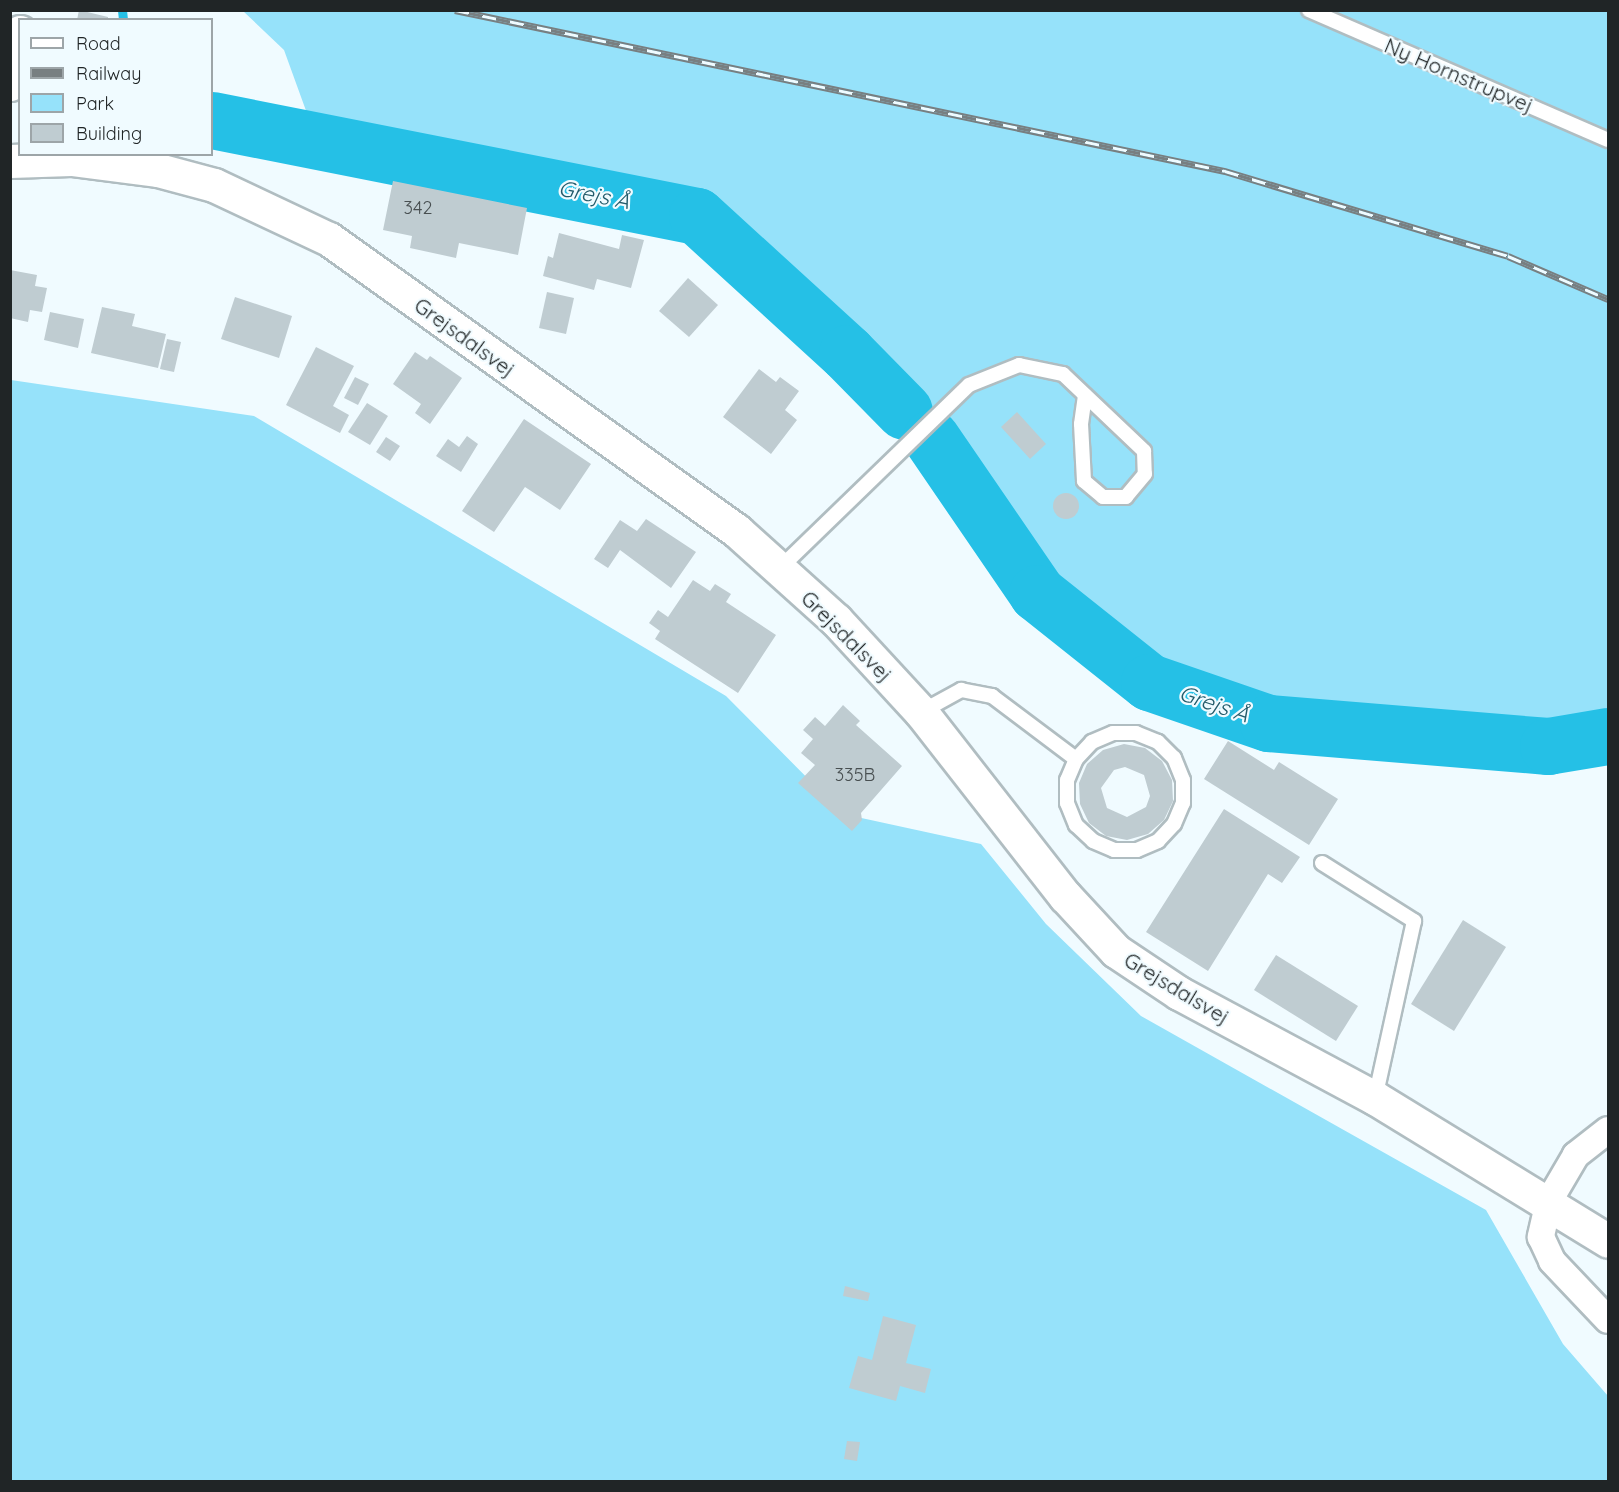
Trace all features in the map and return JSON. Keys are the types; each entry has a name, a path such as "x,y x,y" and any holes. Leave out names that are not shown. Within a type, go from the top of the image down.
{"street":[{"path":"12,74 18,42"},
{"name":"Grejsdalsvej","path":"10,161 71,159 158,171 214,185 320,234 737,531 836,620 921,712 1065,896 1116,951 1179,993 1375,1098 1549,1201 1608,1241"},
{"path":"1608,1130 1576,1155 1549,1201 1540,1237 1552,1261 1608,1320"}],"lane":[{"name":"Ny Hornstrupvej","path":"1309,10 1608,140"},
{"path":"779,569 969,385 1019,365 1063,374 1144,451 1145,474 1126,497 1102,497 1084,481 1081,424 1085,395"},
{"path":"921,712 961,690 992,696 1076,759"},
{"path":"1113,733 1136,733 1158,742 1174,758 1183,780 1183,803 1174,824 1158,841 1137,850 1114,850 1093,841 1076,825 1067,803 1067,780 1076,759 1092,742 1113,733"},
{"path":"1322,863 1414,921 1375,1098"}],"green space":[{"path":"243,11 1608,11 1608,762 1467,765 1239,703 1071,606 850,319 697,200 313,130 284,50"},
{"path":"11,380 254,416 726,696 843,814 981,844 1046,924 1141,1016 1486,1210 1563,1344 1608,1396 1608,1481 11,1482"}],"building":[{"path":"79,10 108,17 108,18 77,18"},
{"path":"393,181 527,208 518,255 459,243 456,258 410,248 412,236 383,230"},
{"path":"559,233 619,249 622,235 644,240 631,288 597,279 594,290 543,276 548,256 553,258"},
{"path":"10,270 37,275 35,286 47,288 42,312 30,310 28,322 10,318"},
{"path":"688,278 718,305 689,337 659,311"},
{"path":"547,292 574,298 566,334 539,328"},
{"path":"235,297 292,316 279,358 221,339"},
{"path":"102,307 135,314 132,326 166,334 158,368 91,353"},
{"path":"50,312 84,319 78,348 44,340"},
{"path":"167,339 181,342 174,372 160,369"},
{"path":"316,347 354,366 333,406 349,415 340,433 286,405"},
{"path":"415,352 427,360 430,356 462,378 430,424 415,413 421,404 393,384"},
{"path":"759,369 776,382 780,377 799,391 785,410 797,420 771,454 723,417"},
{"path":"355,377 369,384 358,405 344,398"},
{"path":"367,403 388,416 370,445 348,432"},
{"path":"1017,412 1046,444 1030,459 1001,427"},
{"path":"524,419 591,464 560,510 525,487 494,532 462,511"},
{"path":"467,436 478,444 461,472 436,456 448,439 459,447"},
{"path":"386,437 400,446 390,461 376,452"},
{"path":"1066,493 1075,497 1079,506 1075,515 1066,519 1057,515 1053,506 1057,497"},
{"path":"646,519 696,552 671,588 620,550 608,568 594,559 620,520 637,531"},
{"path":"693,580 710,591 715,584 731,594 726,602 776,635 738,693 655,639 660,631 649,623 658,610 668,617"},
{"path":"843,705 860,721 856,725 902,766 861,813 862,820 852,831 798,783 815,765 801,753 813,739 803,730 815,717 825,726"},
{"path":"1228,741 1274,770 1279,762 1338,799 1309,845 1204,779"},
{"path":"1124,744 1145,748 1162,761 1172,780 1173,801 1164,820 1148,834 1127,840 1106,836 1089,823 1080,804 1079,783 1087,764 1103,750","holes":["1125,767 1144,775 1150,796 1146,807 1127,817 1107,808 1101,788 1114,770"]},
{"path":"1224,809 1300,857 1282,883 1268,874 1208,971 1146,932"},
{"path":"1463,920 1506,947 1454,1031 1411,1004"},
{"path":"1276,955 1358,1006 1336,1041 1254,990"},
{"path":"845,1286 870,1293 868,1301 843,1296"},
{"path":"883,1316 916,1325 906,1363 931,1369 925,1393 900,1386 896,1401 849,1388 858,1356 872,1360"},
{"path":"847,1441 860,1442 857,1461 844,1459"}],"waterway":[{"path":"122,10 123,18"},
{"name":"Grejs Å","path":"213,120 697,216 847,353 904,411"},
{"name":"Grejs Å","path":"931,438 1037,593 1149,682 1268,723 1548,746 1608,736"}],"railway":[{"path":"455,10 1225,171 1508,256 1608,299"}]}
